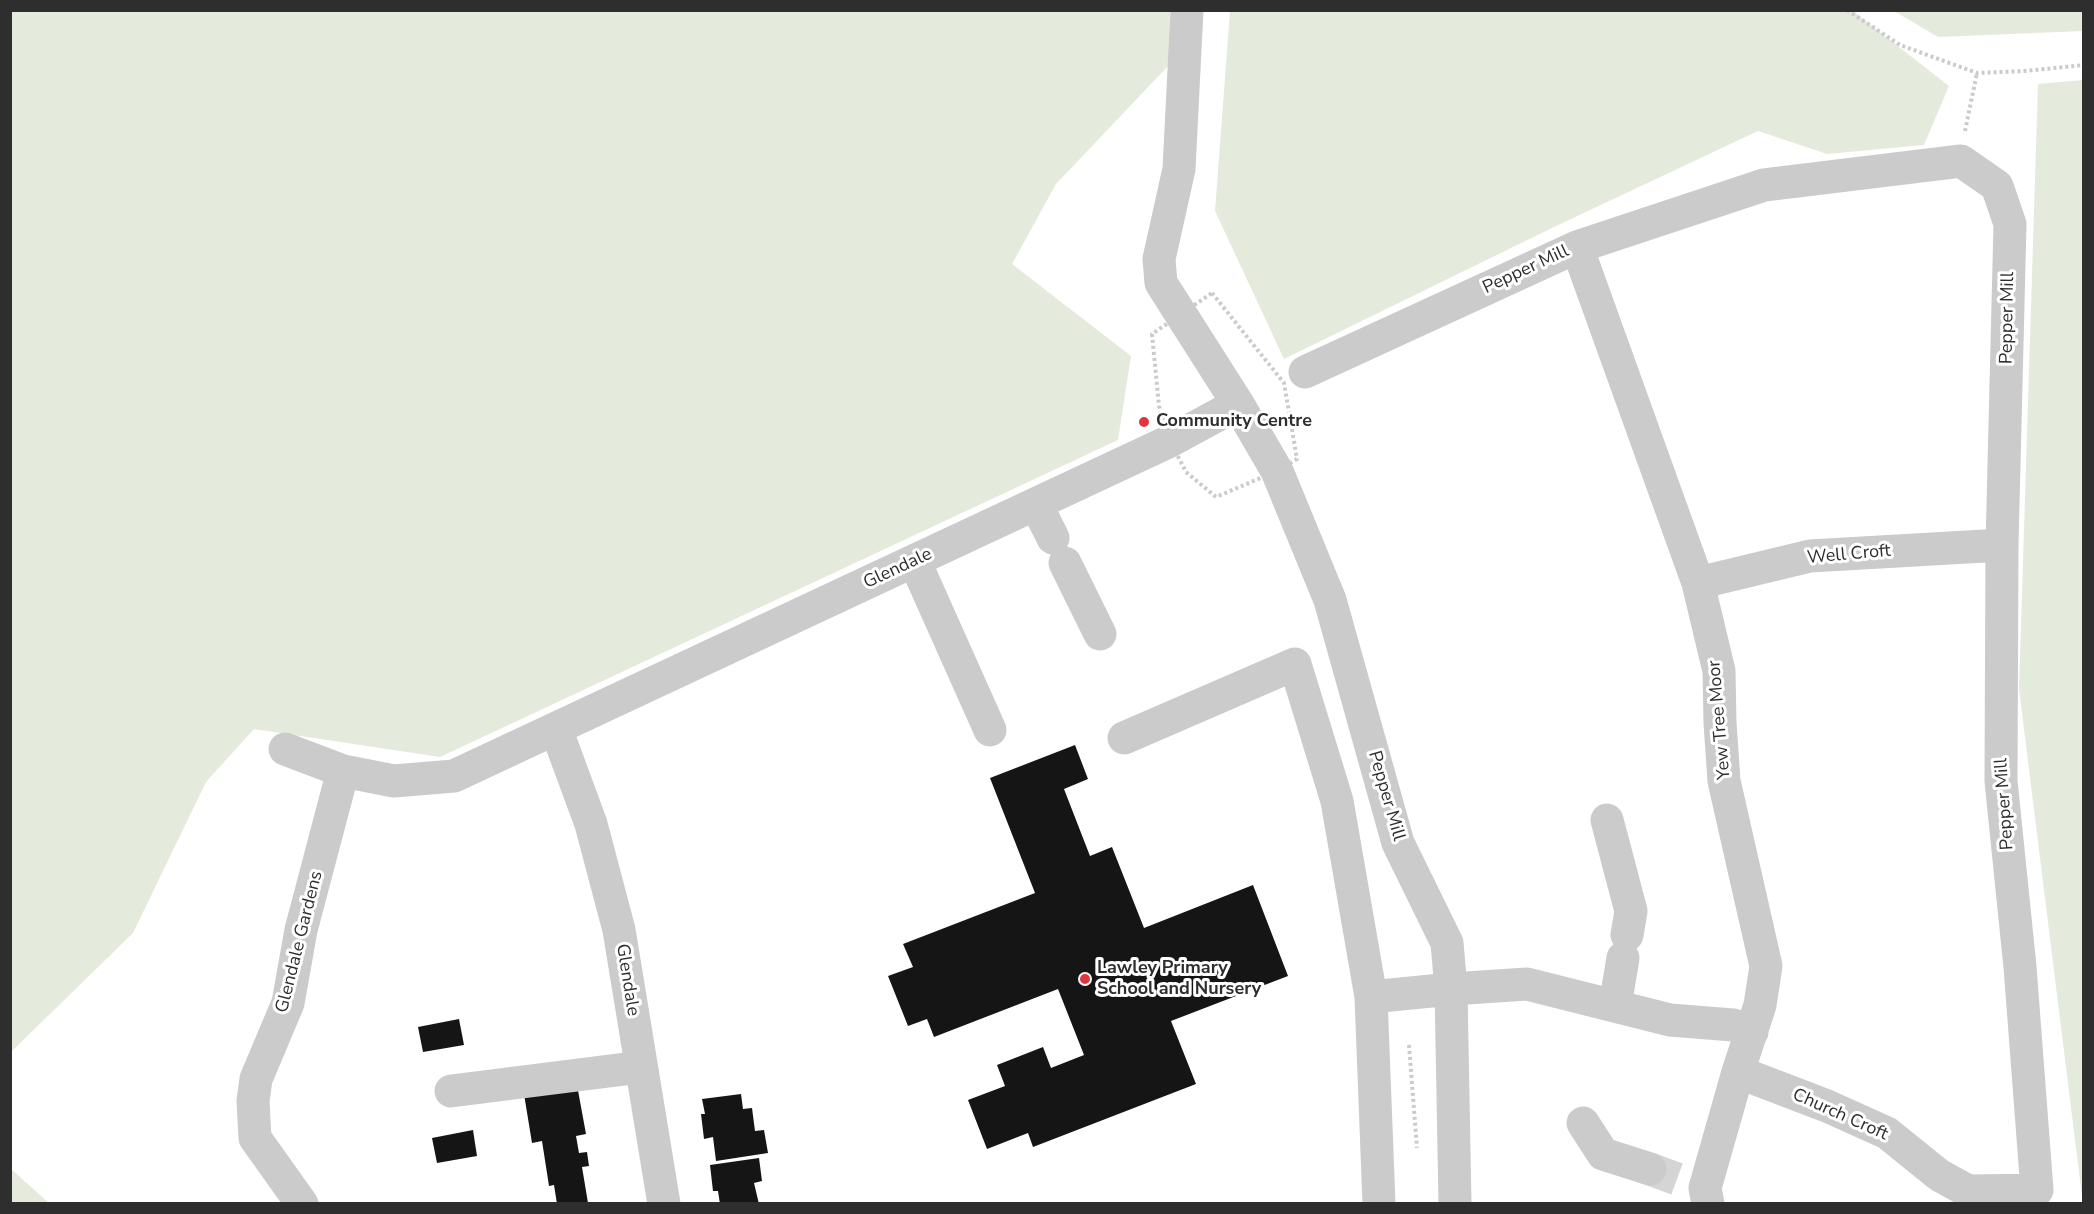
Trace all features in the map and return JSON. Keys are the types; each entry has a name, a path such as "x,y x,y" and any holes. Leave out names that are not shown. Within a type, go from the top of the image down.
{"street":[{"name":"Pepper Mill","path":"1188,10 1179,169 1159,259 1161,283 1238,404 1277,471 1330,600 1398,843 1447,943 1451,989 1455,1203"},
{"name":"Pepper Mill","path":"1305,372 1577,247 1764,185 1961,161 1996,186 2010,225 2002,545 2001,782 2021,978 2037,1190"},
{"name":"Yew Tree Moor","path":"1577,247 1698,583 1719,671 1724,781 1766,966 1760,1005 1738,1072 1685,1185"},
{"name":"Glendale","path":"285,749 343,771 394,781 454,776 915,562 1170,441 1238,404"},
{"path":"1036,504 1100,634"},
{"name":"Well Croft","path":"1698,583 1810,556 2002,545"},
{"path":"915,562 990,730"},
{"path":"1124,738 1295,664 1337,801 1371,997 1379,1203"},
{"name":"Glendale","path":"556,729 591,824 619,930 664,1203"},
{"name":"Glendale Gardens","path":"302,1203 255,1138 256,1078 288,1003 301,930 343,771"},
{"path":"1337,801 1382,783"},
{"path":"1606,820 1631,911 1615,1006"},
{"path":"1371,997 1527,984 1670,1020 1733,1024 1752,1032"},
{"path":"451,1091 641,1067"},
{"name":"Church Croft","path":"1738,1072 1827,1106 1887,1133 1939,1175 1968,1191 2037,1190"},
{"path":"1583,1123 1603,1154 1685,1185"}],"path":[{"path":"1847,10 1900,45 1977,73 2084,65"},
{"path":"1961,161 1977,73"}],"green space":[{"path":"11,11 1170,11 1169,65 1056,184 1012,264 1131,356 1118,440 440,757 254,729 206,782 133,933 11,1052"},
{"path":"1230,11 1853,11 1949,86 1924,145 1827,154 1758,131 1554,227 1284,359 1215,211"},
{"path":"1894,11 2083,11 2083,31 1938,37"},
{"path":"2083,80 2083,1204 2019,689 2038,84"},
{"path":"11,1169 49,1203 11,1203"}],"building":[{"path":"1075,745 1088,779 1064,789 1090,856 1112,847 1144,928 1253,885 1288,976 1171,1021 1196,1084 1033,1147 1028,1133 987,1149 968,1100 1005,1086 997,1065 1043,1047 1051,1068 1084,1055 1058,989 934,1037 927,1019 908,1026 888,976 913,967 903,944 1035,893 990,778"},
{"path":"459,1019 464,1045 423,1052 418,1027"},
{"path":"577,1085 586,1134 576,1136 579,1153 587,1152 589,1166 582,1167 588,1203 557,1204 554,1185 549,1186 542,1141 532,1143 524,1094"},
{"path":"741,1094 743,1109 752,1108 755,1131 764,1130 768,1153 716,1161 713,1137 704,1139 701,1114 705,1114 702,1099"},
{"path":"473,1130 477,1156 437,1163 432,1138"},
{"path":"759,1158 762,1181 754,1183 759,1204 720,1204 718,1191 713,1191 710,1165"}],"tunnel":[{"path":"1650,1169 1677,1179"}],"place":[{"name":"Community Centre","path":"1144,422"},
{"name":"Lawley Primary School and Nursery","path":"1085,979"}]}
